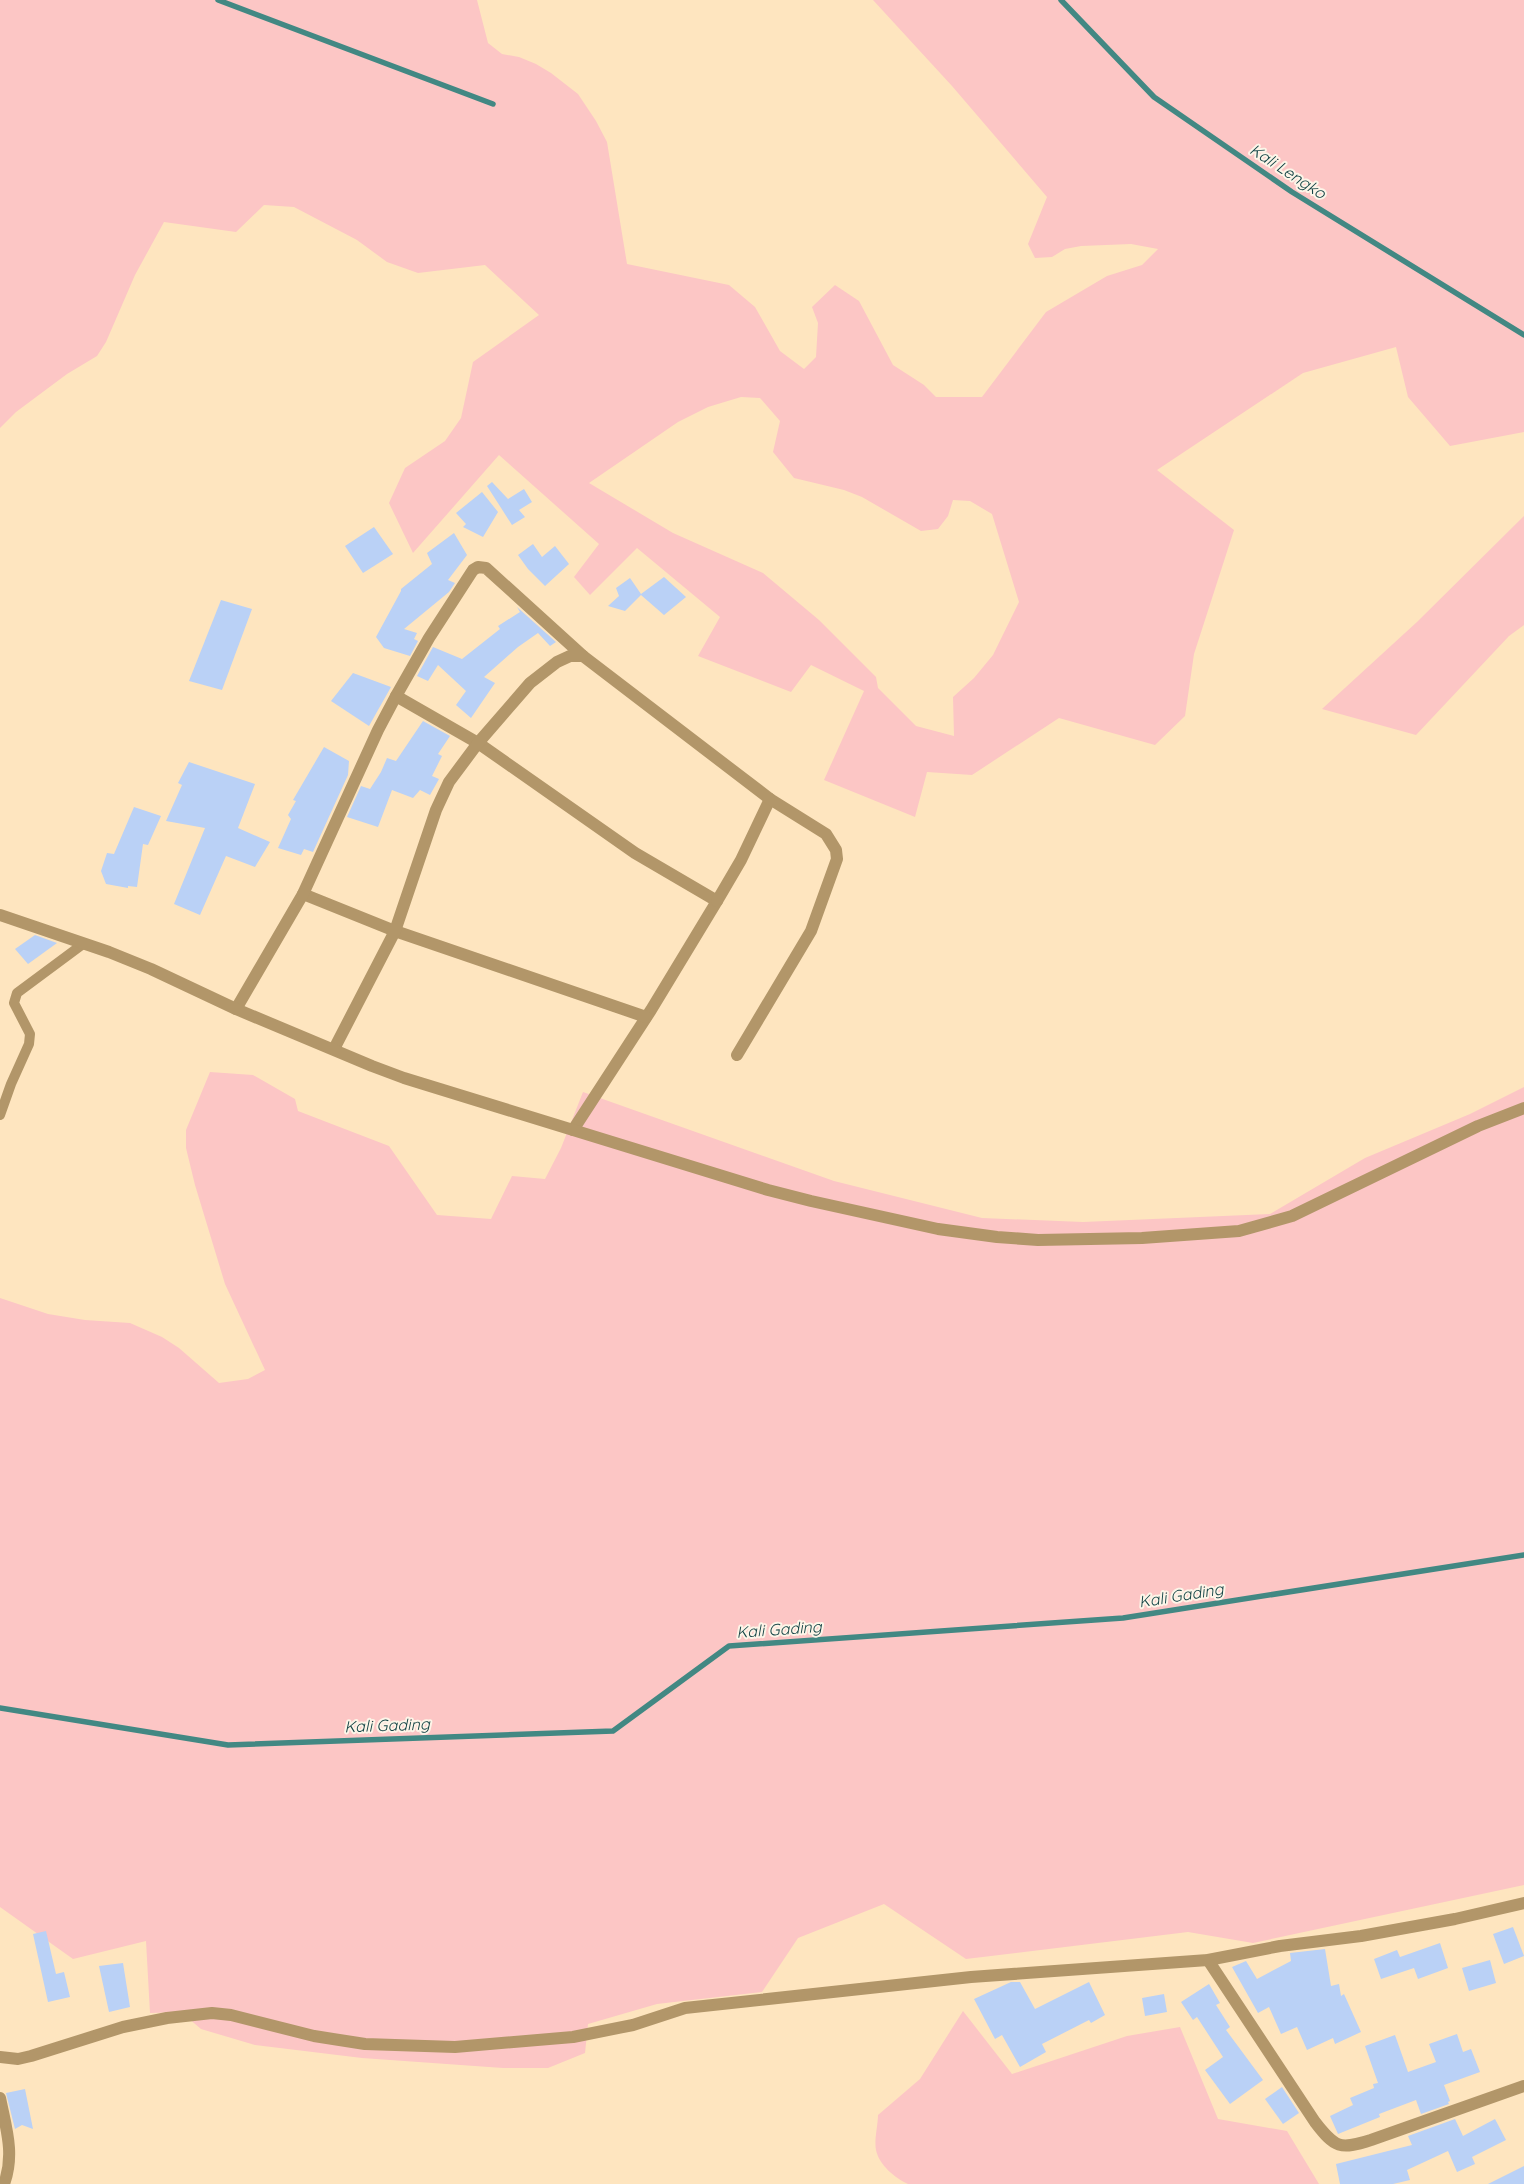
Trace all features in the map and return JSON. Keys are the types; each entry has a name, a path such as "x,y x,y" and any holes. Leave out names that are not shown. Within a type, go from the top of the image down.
{"street":[{"path":"236,1009 303,894 378,730 396,696 429,638 473,570 478,567 486,568 583,656 770,799 826,834 836,850 837,859 811,931 737,1055"},
{"path":"334,1049 395,931 436,810 449,782 478,743 530,683 544,671 570,656 583,656"},
{"path":"396,696 478,743 635,853 718,901"},
{"path":"573,1130 718,901 741,860 770,799"},
{"path":"303,894 395,931 646,1017"},
{"path":"0,915 151,969 236,1009 404,1078 794,1196 938,1229 997,1237 1086,1240 1210,1235 1260,1227 1292,1216 1478,1126 1524,1108"},
{"path":"0,2057 18,2059 100,2032 193,2014 231,2014 314,2036 365,2044 455,2047 573,2037 633,2025 685,2008 971,1977 1208,1960 1280,1946 1361,1936 1455,1919 1524,1903"},
{"path":"1208,1960 1315,2122 1324,2134 1341,2146 1351,2146 1371,2140 1524,2086"},
{"path":"0,2098 9,2146 9,2169 4,2184"}],"lane":[{"path":"0,1115 11,1084 30,1044 30,1034 14,1003 17,993 83,944"}],"shaded area":[{"path":"0,0 477,0 488,43 502,54 519,57 551,73 578,94 596,121 607,142 627,264 729,285 755,307 780,351 804,369 816,357 818,323 812,307 835,285 859,301 893,365 924,385 936,397 982,397 1046,312 1107,276 1142,265 1158,249 1131,244 1081,246 1065,249 1052,257 1035,258 1028,244 1047,197 952,86 873,0 1524,0 1524,432 1450,446 1408,397 1396,347 1303,373 1157,470 1234,530 1194,654 1185,716 1155,745 1059,718 972,775 927,772 915,817 824,780 864,691 811,665 791,692 698,656 720,617 637,548 590,595 574,577 599,544 499,455 413,553 389,503 405,468 445,441 461,418 473,362 539,315 485,265 418,273 387,262 357,240 294,207 264,205 236,232 164,222 135,275 106,342 97,356 67,374 16,412 0,428","holes":["741,397 760,398 780,421 773,452 794,478 844,490 862,497 921,531 938,529 948,516 953,500 970,501 992,514 1019,602 993,655 974,678 953,697 954,736 916,726 878,688 876,677 819,620 763,573 673,533 589,483 678,422 708,407"]},
{"path":"1524,516 1524,625 1509,636 1416,735 1322,709 1417,622"},
{"path":"210,1072 253,1075 295,1099 298,1111 389,1146 437,1215 491,1219 512,1176 545,1179 561,1148 583,1092 834,1181 982,1218 1083,1222 1270,1214 1365,1158 1470,1114 1524,1087 1524,1885 1253,1943 1188,1932 966,1959 884,1904 798,1938 762,1992 657,2004 588,2024 585,2053 548,2068 503,2068 362,2058 255,2045 201,2029 181,2012 150,2013 146,1941 73,1959 0,1907 0,1298 48,1314 85,1320 130,1323 162,1337 179,1348 219,1383 248,1379 265,1370 225,1284 195,1185 186,1148 186,1130"},
{"path":"963,2011 1012,2074 1127,2036 1180,2027 1218,2119 1287,2131 1319,2184 908,2184 888,2170 880,2161 875,2142 878,2115 920,2079"}],"building":[{"path":"492,482 508,499 524,489 532,502 519,510 525,517 512,525 487,486"},
{"path":"482,492 498,512 483,537 463,527 466,524 456,513"},
{"path":"374,527 393,554 363,573 345,546"},
{"path":"454,533 467,555 448,580 455,583 449,592 404,629 417,633 414,639 418,641 410,656 384,648 376,637 401,589 432,564 427,553"},
{"path":"533,544 542,557 555,546 569,564 545,586 528,569 518,555"},
{"path":"664,577 686,597 664,615 641,595 625,611 608,606 619,596 616,588 630,578 641,594"},
{"path":"221,600 252,609 222,690 189,681"},
{"path":"517,607 556,642 550,646 538,633 518,647 484,677 495,683 471,718 456,705 466,691 438,665 428,681 417,676 433,647 462,659 500,629 498,626 520,612"},
{"path":"353,673 391,687 369,726 331,701"},
{"path":"423,721 450,736 438,754 442,756 432,776 439,779 430,795 420,790 413,798 392,790 378,827 347,817 361,786 370,789 387,758 396,761"},
{"path":"324,747 349,761 348,775 313,852 304,849 301,855 278,848 291,819 288,815 296,801 293,800"},
{"path":"189,762 255,784 238,828 270,842 255,867 226,856 200,915 174,904 205,828 166,821 182,785 178,783"},
{"path":"134,807 161,816 148,845 143,844 137,887 128,886 128,888 106,884 101,871 107,853 114,854"},
{"path":"35,935 57,943 28,964 15,949"},
{"path":"1513,1927 1524,1956 1504,1964 1493,1934"},
{"path":"46,1931 56,1974 64,1972 70,1997 48,2002 33,1934"},
{"path":"1440,1943 1448,1968 1418,1979 1414,1968 1381,1979 1374,1959 1397,1950 1400,1957"},
{"path":"1325,1949 1331,1986 1339,1984 1341,1996 1344,1994 1361,2032 1335,2044 1333,2038 1307,2050 1297,2027 1281,2034 1269,2007 1258,2013 1232,1967 1246,1961 1257,1979 1291,1961 1290,1953"},
{"path":"1490,1960 1496,1983 1469,1991 1462,1968"},
{"path":"123,1963 130,2007 109,2012 99,1966"},
{"path":"1011,1982 1020,1982 1035,2009 1089,1982 1105,2015 1091,2023 1089,2020 1042,2044 1046,2052 1020,2067 1002,2035 995,2039 974,1999"},
{"path":"1209,1984 1220,2003 1216,2005 1230,2027 1226,2030 1263,2080 1230,2104 1205,2070 1223,2057 1197,2017 1193,2020 1181,2002"},
{"path":"1164,1994 1167,2012 1145,2016 1142,1998"},
{"path":"1457,2034 1463,2052 1471,2049 1480,2072 1444,2085 1450,2101 1448,2102 1449,2104 1421,2114 1416,2100 1379,2114 1380,2117 1338,2134 1330,2116 1353,2105 1350,2098 1374,2088 1373,2084 1378,2083 1365,2046 1395,2035 1408,2072 1436,2062 1429,2044"},
{"path":"1282,2087 1299,2113 1283,2124 1265,2099"},
{"path":"25,2089 33,2129 22,2125 15,2129 6,2093"},
{"path":"1455,2119 1463,2136 1495,2119 1506,2140 1472,2157 1475,2164 1457,2172 1448,2151 1407,2170 1410,2180 1393,2184 1340,2184 1336,2164 1412,2145 1408,2136"},
{"path":"1524,2166 1524,2184 1488,2184"}],"waterway":[{"path":"218,0 493,104"},
{"name":"Kali Lengko","path":"1061,0 1154,97 1292,192 1524,335"},
{"name":"Kali Gading","path":"0,1708 228,1745 613,1731 729,1646 1123,1618 1524,1555"}]}
